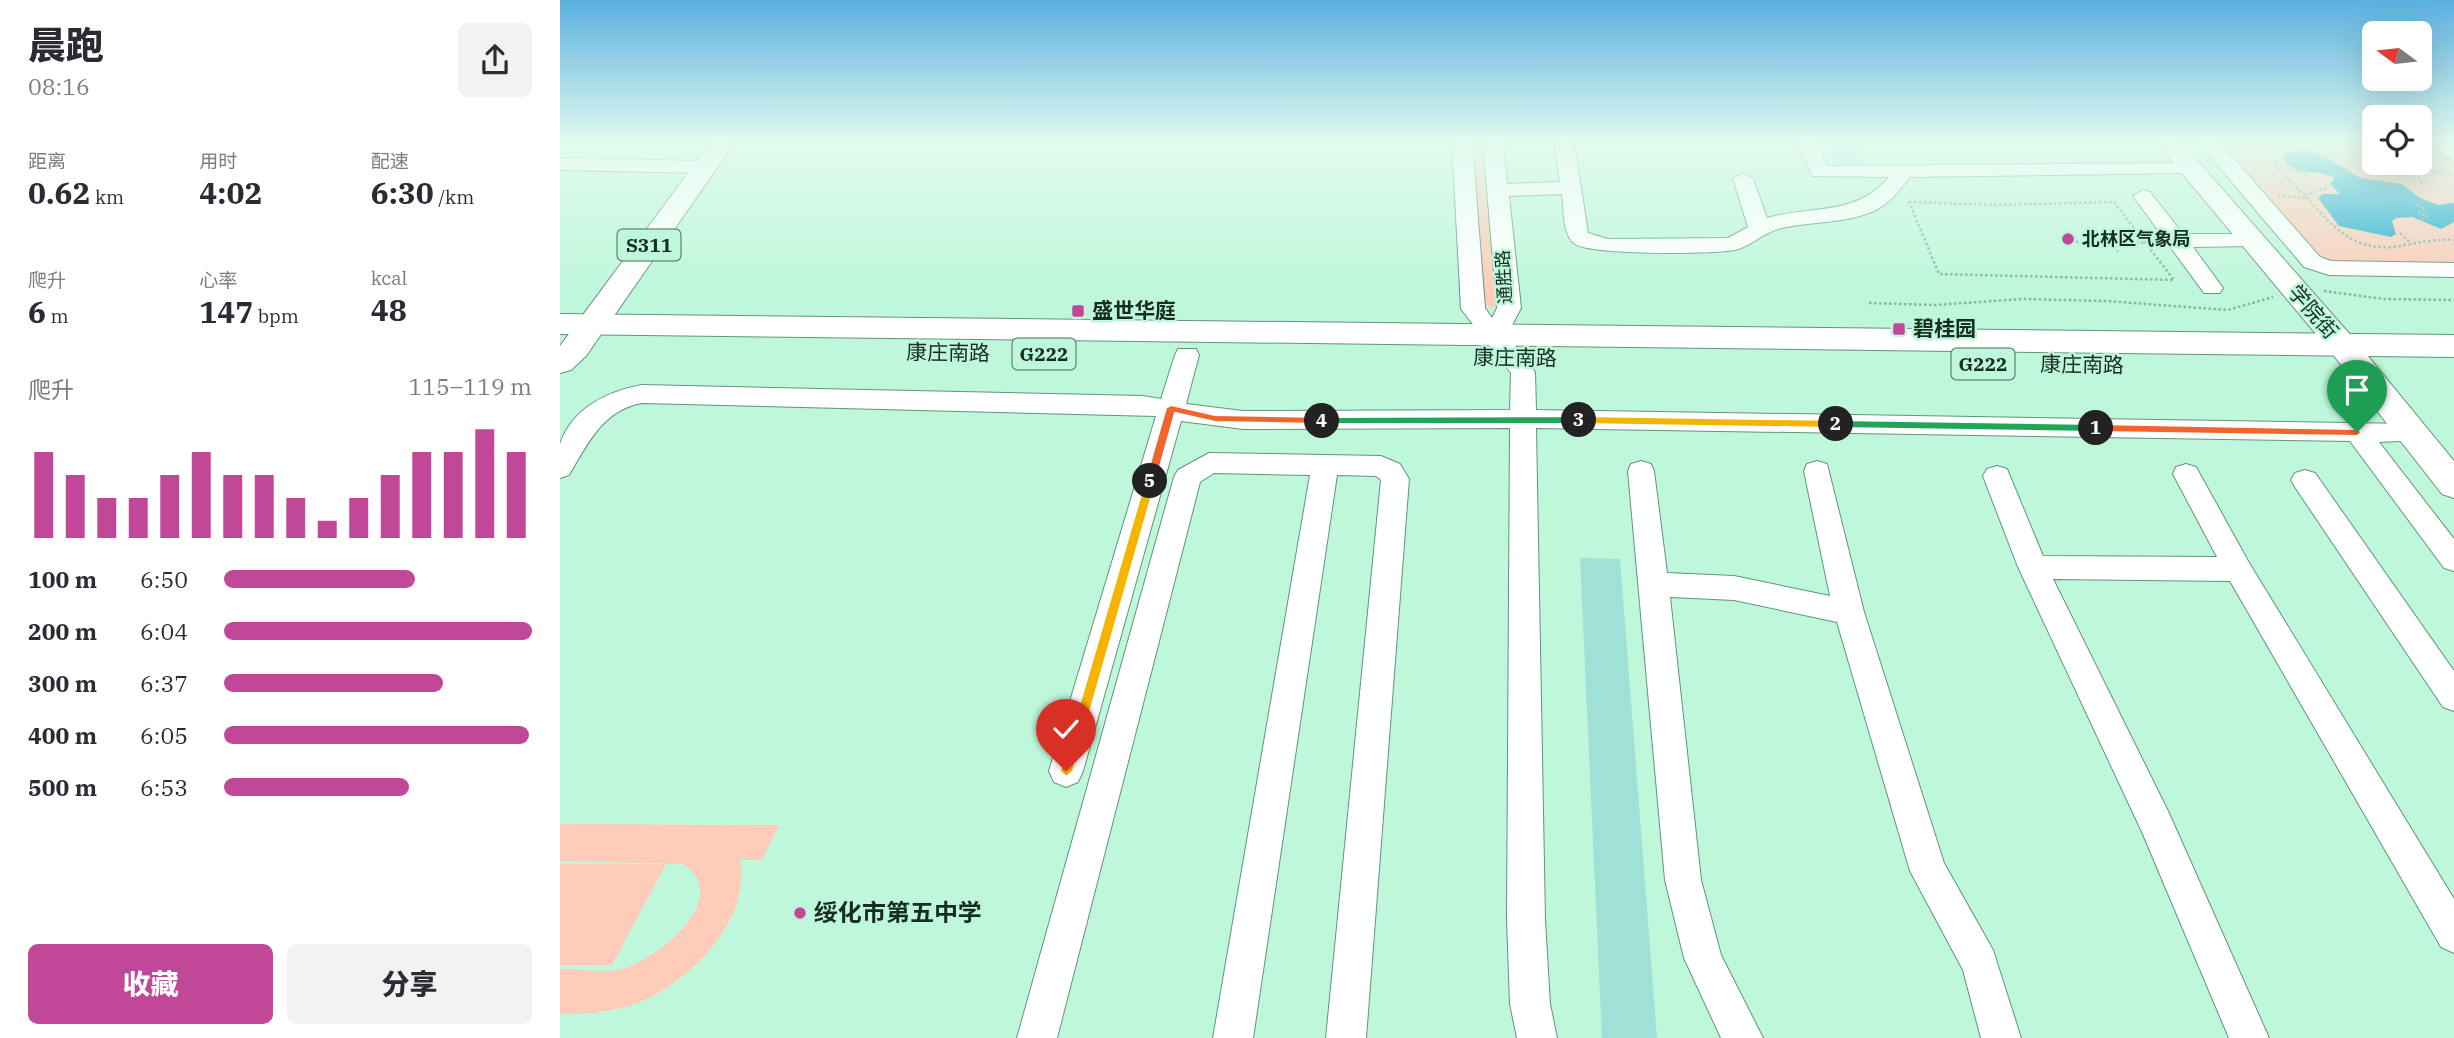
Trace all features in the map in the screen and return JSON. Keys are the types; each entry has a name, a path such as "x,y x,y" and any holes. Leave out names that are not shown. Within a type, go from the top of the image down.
{"highway":[{"name":"康庄南路","path":"570,342 1187,355 1504,346"},
{"name":"康庄南路","path":"570,342 1504,346 2351,356 2454,346"},
{"name":"康庄南路","path":"2351,356 2454,370"}],"main road":[{"name":"S311","path":"560,390 568,377 570,342 686,190"},
{"name":"学院街","path":"2209,190 2351,356 2454,485"}],"street":[{"name":"通胜路","path":"1465,190 1473,309 1504,346"},
{"name":"通胜路","path":"1497,190 1509,307 1504,346"},
{"path":"1571,190 1578,235 1595,245 1732,244 1776,222 1826,217 1867,206 1888,190"},
{"path":"1747,190 1760,230"},
{"path":"2248,190 2306,258 2319,266 2454,270"},
{"path":"2143,196 2212,288"},
{"path":"2178,242 2251,240"},
{"path":"1504,346 1522,372 1526,920 1530,1004 1537,1038"},
{"path":"1066,771 1187,355"},
{"path":"560,468 598,410 612,401 642,394 1143,405 1215,418 1243,420 1524,419 2412,433"},
{"path":"2357,432 2454,560"},
{"path":"1037,1038 1188,477 1209,463 1381,466 1390,471 1395,479 1346,1038"},
{"path":"1233,1038 1325,465"},
{"path":"1641,471 1655,584 1681,885 1696,942 1718,998 1743,1038"},
{"path":"1817,471 1849,612 1928,872 1980,964 2001,1038"},
{"path":"2186,474 2238,569 2454,934"},
{"path":"1997,477 2033,567 2156,822 2249,1038"},
{"path":"2305,480 2454,697"},
{"path":"2033,567 2238,569"},
{"path":"1655,584 1734,589 1849,612"}],"path":[{"path":"2301,190 2324,222 2350,240 2390,247 2434,237 2454,240"},
{"path":"2305,195 2319,190"},
{"path":"2421,220 2427,216 2419,213 2425,209 2417,205 2425,200"},
{"path":"1909,202 1996,205 2114,202 2146,242 2174,280 1940,274 1909,202"},
{"path":"2400,233 2411,243"},
{"path":"2076,242 2178,242"},
{"path":"2112,242 2118,252"},
{"path":"2312,293 2325,290 2384,299 2454,300"},
{"path":"1869,303 1915,302 1934,305 2022,299 2094,300 2228,310 2276,297"}],"shaded area":[{"path":"1471,190 1486,190 1498,304 1494,307 1483,307"},
{"path":"2258,190 2454,190 2454,265 2325,263"},
{"path":"560,824 779,825 762,860 740,860 741,881 729,922 702,959 685,974 667,988 628,1006 594,1013 560,1014 560,969 610,971 639,962 656,952 686,925 696,909 700,893 697,878 683,864 560,861"},
{"path":"560,864 666,864 612,965 560,965"}],"water":[{"path":"2336,190 2410,190 2420,198 2438,205 2454,203 2454,222 2441,229 2412,217 2396,218 2392,221 2396,234 2391,237 2339,226 2318,198 2323,194 2340,194"}],"building":[{"path":"1580,558 1620,559 1657,1038 1602,1038"}],"place":[{"name":"北林区气象局","path":"2068,239"},
{"name":"盛世华庭","path":"1078,311"},
{"name":"碧桂园","path":"1899,329"},
{"name":"绥化市第五中学","path":"800,913"}],"route":[{"path":"1066,771 1171,408 1194,415 1243,420 1451,422 1524,419 2357,432"}]}
